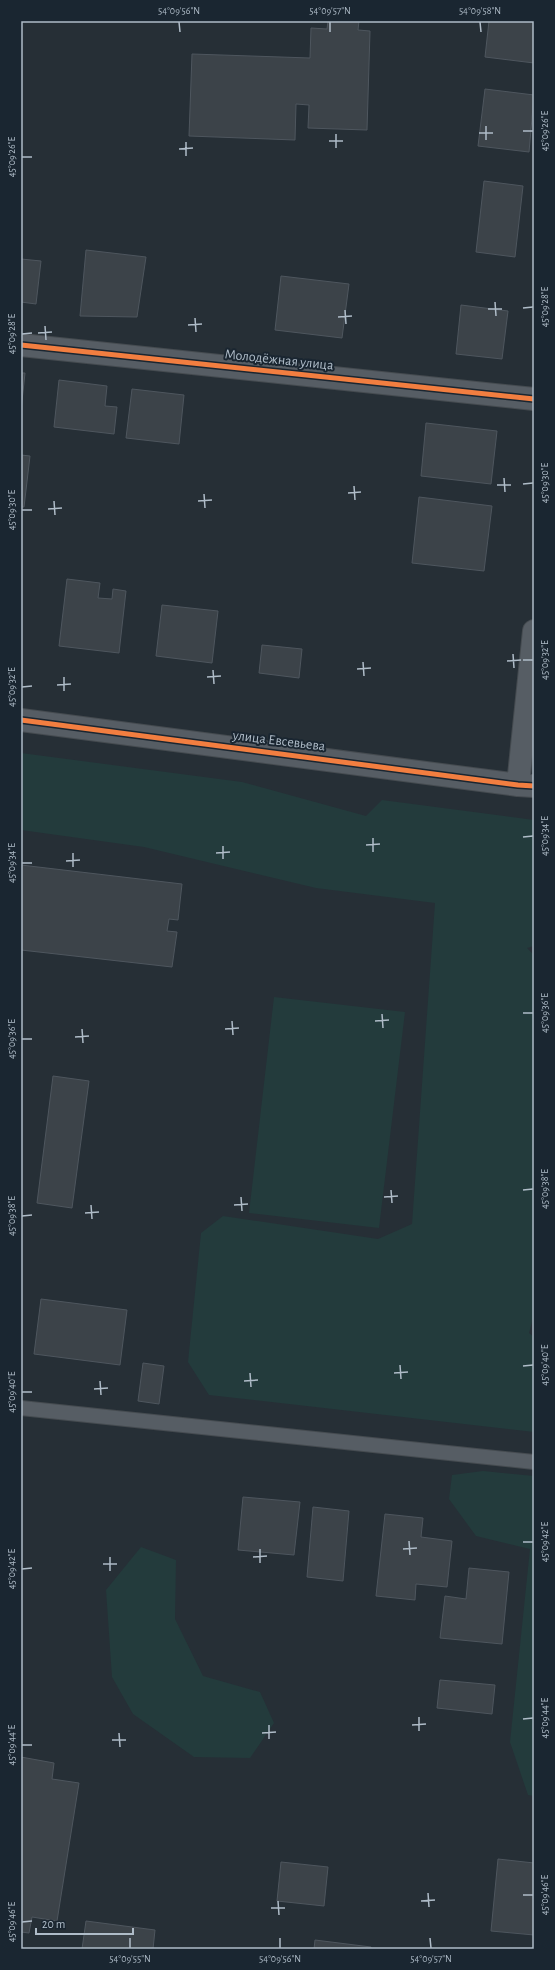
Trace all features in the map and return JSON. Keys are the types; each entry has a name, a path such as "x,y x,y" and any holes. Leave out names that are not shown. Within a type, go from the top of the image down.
{"street":[{"name":"Молодёжная улица","path":"21,345 534,400"},
{"path":"526,786 534,631"},
{"name":"улица Евсевьева","path":"21,720 526,786"}],"lane":[{"path":"21,1408 534,1462"}],"green space":[{"path":"21,753 242,782 366,816 382,800 534,820 534,946 527,948 534,955 534,1315 529,1333 534,1337 534,1432 209,1395 188,1362 201,1233 223,1216 378,1239 412,1224 435,903 316,888 144,847 21,830"},
{"path":"274,997 405,1012 379,1228 249,1213"},
{"path":"483,1471 534,1476 534,1796 528,1795 510,1742 530,1549 476,1536 449,1499 452,1475"},
{"path":"141,1547 176,1560 175,1619 203,1676 260,1692 274,1723 250,1758 194,1757 133,1714 112,1677 106,1590"}],"building":[{"path":"328,21 359,21 358,30 370,31 367,130 308,128 309,105 296,104 295,140 189,136 192,54 310,58 311,28 327,29"},
{"path":"489,21 534,21 534,63 485,57"},
{"path":"485,89 534,95 529,152 478,146"},
{"path":"484,181 523,186 515,257 476,252"},
{"path":"86,250 146,257 137,317 80,316"},
{"path":"21,259 41,261 36,304 21,302"},
{"path":"281,276 349,284 342,338 275,330"},
{"path":"461,305 508,311 502,359 456,354"},
{"path":"21,373 25,373 21,410"},
{"path":"59,380 107,386 105,406 117,407 114,434 54,427"},
{"path":"132,389 184,395 179,444 126,438"},
{"path":"426,423 497,431 491,484 421,476"},
{"path":"21,455 30,456 24,507 21,507"},
{"path":"419,497 492,506 484,571 412,563"},
{"path":"67,579 100,583 98,598 112,599 113,589 126,591 119,653 59,646"},
{"path":"162,605 218,611 212,663 156,656"},
{"path":"262,645 302,649 299,678 259,673"},
{"path":"21,865 182,884 178,920 169,919 167,931 177,932 172,967 21,950"},
{"path":"53,1076 89,1081 72,1208 37,1203"},
{"path":"41,1299 127,1310 120,1365 34,1354"},
{"path":"143,1363 164,1366 159,1404 138,1401"},
{"path":"243,1497 300,1502 294,1555 238,1550"},
{"path":"313,1507 349,1511 343,1581 307,1577"},
{"path":"385,1514 423,1518 421,1537 452,1541 447,1587 416,1584 415,1600 376,1596"},
{"path":"469,1568 509,1572 502,1644 440,1638 445,1596 466,1599"},
{"path":"440,1680 495,1685 492,1714 437,1708"},
{"path":"21,1757 54,1763 52,1779 79,1783 57,1921 32,1917 29,1933 21,1932"},
{"path":"498,1859 534,1863 534,1935 491,1931"},
{"path":"281,1862 328,1867 324,1906 277,1901"},
{"path":"86,1921 155,1930 153,1949 82,1949"},
{"path":"315,1940 371,1947 371,1949 314,1949"}],"cycle path":[{"path":"21,345 534,399"},
{"path":"21,720 534,786"}]}
